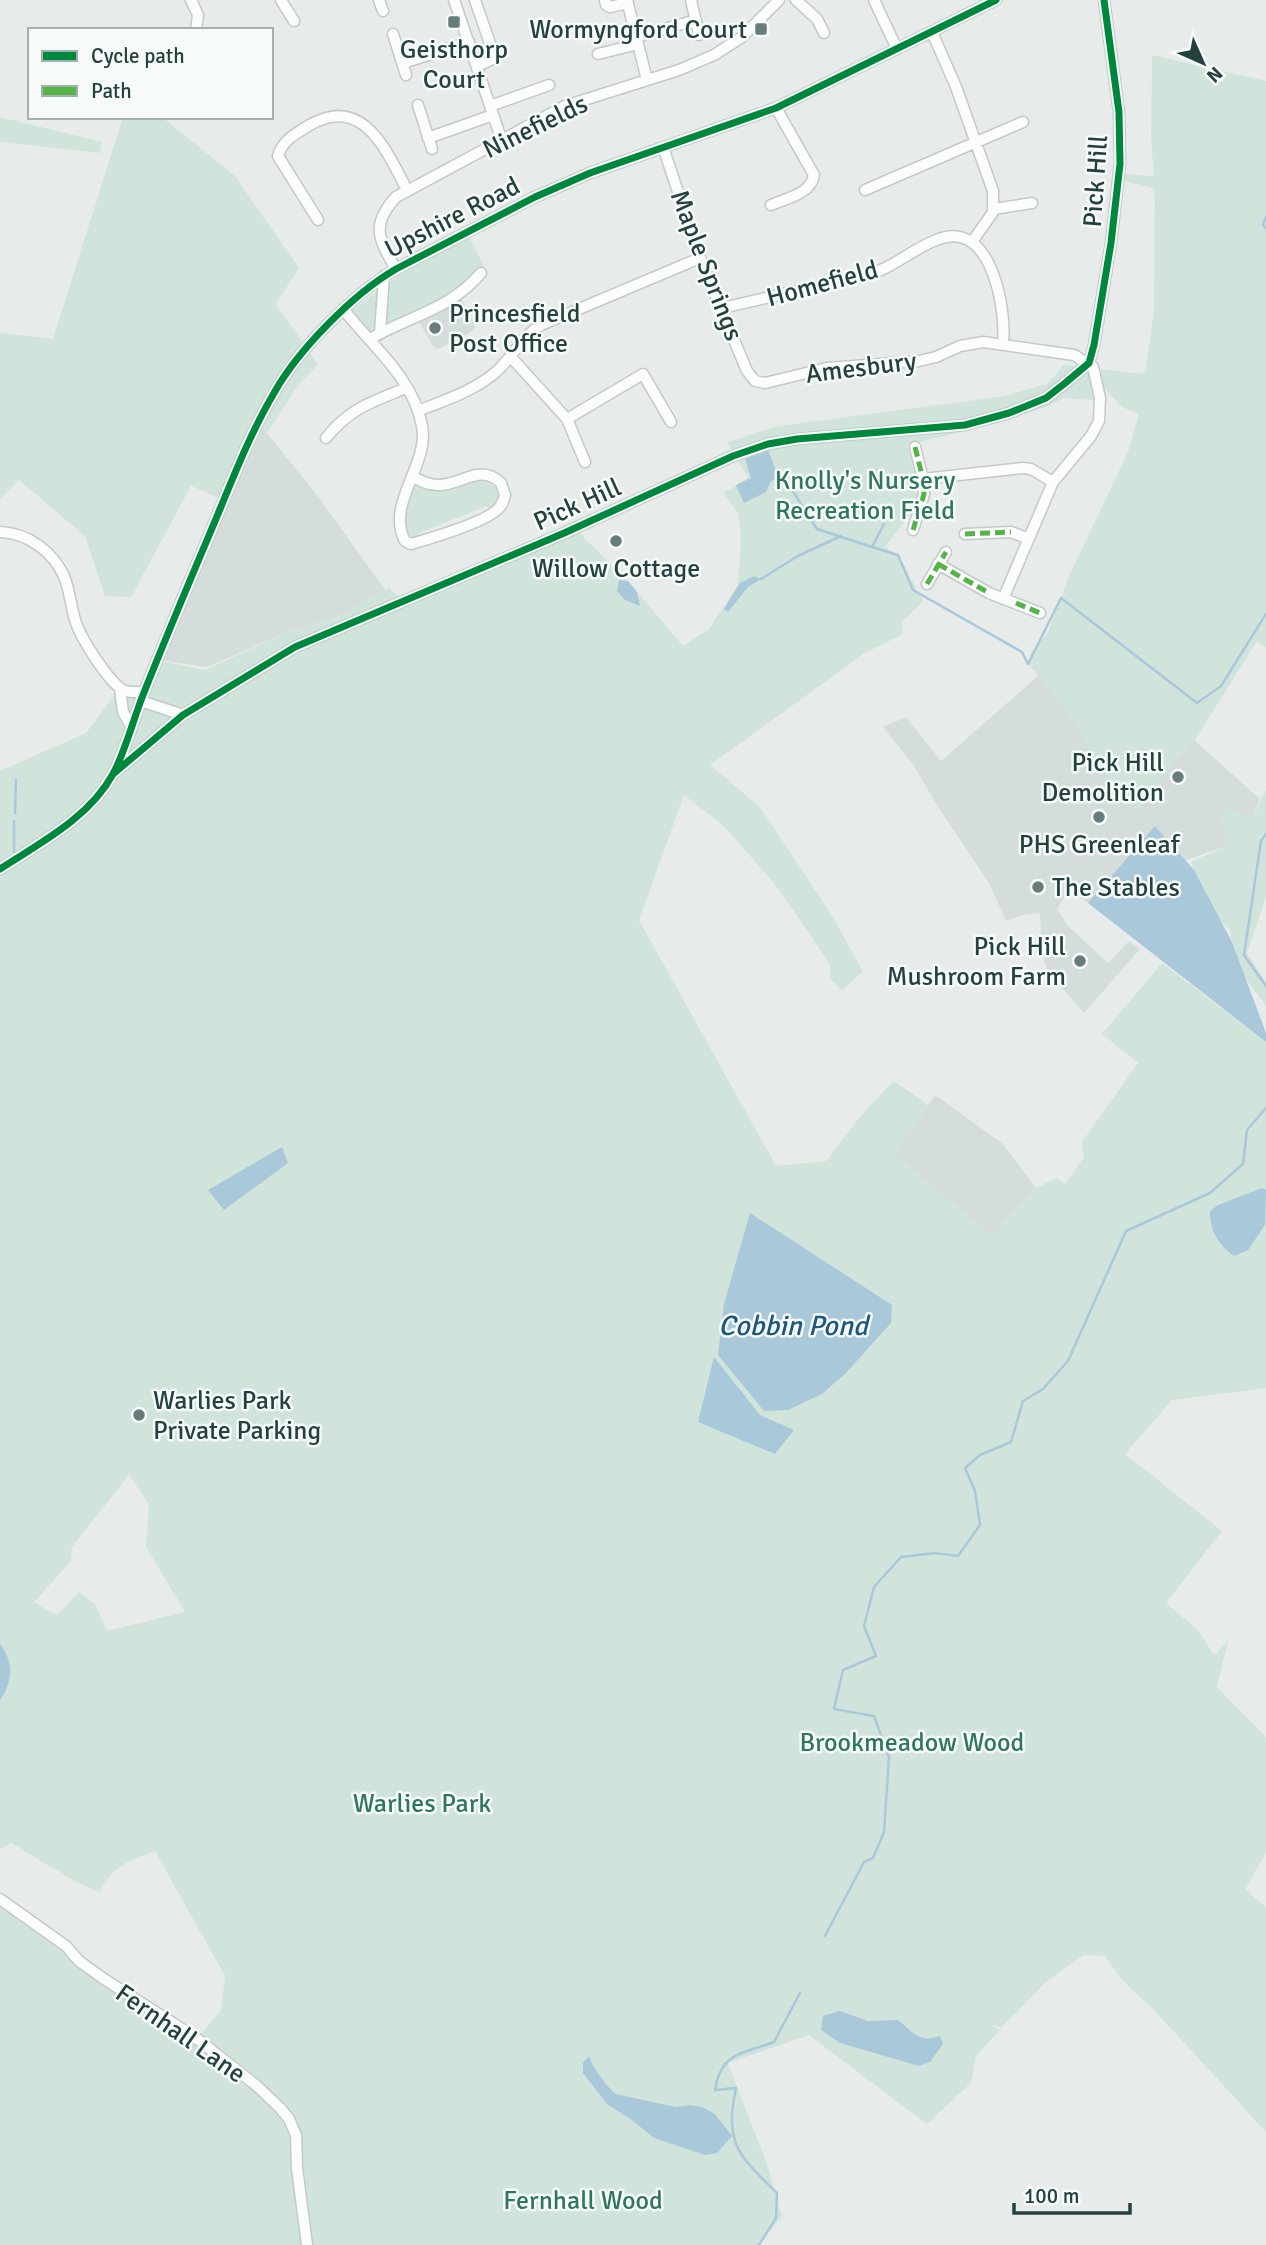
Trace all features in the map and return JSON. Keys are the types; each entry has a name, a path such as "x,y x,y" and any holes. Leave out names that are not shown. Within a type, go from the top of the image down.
{"street":[{"path":"191,0 198,15 195,28"},
{"path":"281,0 294,21"},
{"path":"454,0 502,141"},
{"path":"475,0 495,58 477,66"},
{"path":"605,0 610,7 627,2 647,80"},
{"path":"691,0 699,35"},
{"name":"Ninefields","path":"396,269 382,245 378,230 390,203 407,190 565,106 647,80 713,55 742,37 779,0"},
{"path":"796,0 817,19 824,33"},
{"path":"874,0 897,49"},
{"name":"Upshire Road","path":"113,774 142,697 258,422 283,379 317,337 344,310 384,276 535,197 590,173 776,108 996,0"},
{"name":"Pick Hill","path":"113,774 183,715 295,647 562,534 733,456 768,444 797,439 965,425 1009,413 1045,398 1091,365 1111,243 1120,164 1119,111 1104,0"},
{"path":"598,54 696,20"},
{"path":"932,32 956,87 993,191 994,209 988,223 972,242 981,249 993,273 1005,326 1003,343"},
{"path":"393,34 406,75"},
{"path":"403,63 469,42"},
{"path":"428,138 549,85"},
{"path":"418,105 432,149"},
{"path":"771,205 806,190 814,175 776,108"},
{"path":"318,220 278,156 283,143 318,120 342,116 369,127 385,147 407,190"},
{"path":"865,190 1023,122"},
{"name":"Maple Springs","path":"663,147 700,257 747,371 755,382"},
{"path":"994,209 1032,203"},
{"name":"Homefield","path":"722,309 882,270 946,236 961,237 972,242"},
{"path":"418,411 470,389 497,371 530,331 700,257"},
{"path":"370,339 438,307 481,273"},
{"name":"Upshire Road","path":"380,333 384,276"},
{"path":"344,310 370,339 406,388 423,426 422,447 412,476 401,518 403,537 411,544 484,518 499,508 505,495 501,483 486,474 471,475 437,485 424,483 412,476"},
{"name":"Amesbury","path":"755,382 765,383 827,368 919,361 960,346 983,342 1074,355 1091,365"},
{"path":"511,357 567,419 585,461"},
{"path":"1003,598 1053,482 1064,464 1100,421 1100,398 1091,365"},
{"path":"567,419 643,374 671,422"},
{"path":"326,438 348,414 406,388"},
{"path":"913,530 924,494 915,447"},
{"path":"923,479 1023,468 1031,469 1053,482"},
{"path":"0,532 22,536 48,553 64,578 79,630 106,673 120,688 183,715"},
{"path":"965,534 1011,532 1029,539"},
{"path":"927,584 946,552"},
{"path":"938,564 989,593 1040,612"},
{"path":"120,688 123,712 131,726"},
{"path":"0,869 64,827 87,806 113,774"},
{"name":"Fernhall Lane","path":"0,1899 66,1946 79,1961 104,1979 196,2038 257,2086 280,2108 289,2119 296,2135 307,2245"}],"shaded area":[{"path":"461,298 474,322 474,328 438,349 433,346 419,322"},
{"path":"258,422 317,495 386,591 336,617 290,631 207,667 158,660"},
{"path":"1039,675 1139,808 1190,741 1194,740 1260,799 1251,820 1227,809 1221,816 1228,845 1184,861 1155,826 1088,903 1069,890 1057,909 1068,926 1108,963 1129,941 1140,949 1084,1013 1048,972 1042,954 1040,913 1006,921 989,883 914,766 883,727 906,717 941,761"},
{"path":"935,1095 1002,1143 1036,1188 992,1236 894,1155"}],"green space":[{"path":"1152,55 1266,81 1266,648 1257,641 1193,743 1189,741 1187,749 1148,793 1139,809 1129,802 1110,780 1068,714 1028,664 1030,654 1048,632 1069,576 1128,452 1139,414 1122,407 1102,386 1101,369 1143,374 1146,368 1154,311 1155,195 1153,188 1124,181 1123,173 1154,177 1151,137"},
{"path":"0,117 102,142 100,153 0,142"},
{"path":"122,119 164,119 235,176 299,268 276,304 318,365 299,384 267,433 259,423 224,500 191,486 131,597 105,596 85,536 19,480 0,499 0,333 53,339"},
{"path":"467,232 486,271 447,308 378,344 347,314 403,272"},
{"name":"Warlies Park","path":"1064,365 1093,367 1100,398 1064,398 1049,406 998,423 907,445 919,486 913,511 885,547 898,555 923,601 902,622 903,634 865,653 710,765 760,807 831,914 863,971 842,991 830,979 830,964 777,887 724,826 684,795 639,920 776,1166 826,1161 864,1112 894,1081 928,1105 894,1155 992,1236 1036,1188 1057,1178 1065,1184 1084,1157 1082,1142 1138,1063 1102,1034 1162,963 1266,1042 1266,1388 1172,1400 1125,1454 1222,1531 1166,1603 1198,1630 1214,1655 1228,1641 1217,1687 1266,1737 1266,1853 1245,1889 1266,1907 1266,2132 1156,2012 1122,1980 1105,1956 1084,1955 1047,1981 1001,2028 988,2023 1000,2030 976,2056 971,2083 927,2124 809,2035 728,2063 767,2164 782,2216 759,2245 0,2245 0,1905 199,2036 221,2010 225,1976 155,1851 116,1870 100,1892 78,1883 11,1843 0,1849 0,771 86,733 120,688 144,692 158,660 205,670 290,631 336,617 389,587 399,598 576,526 585,539 629,582 683,646 709,629 738,585 741,537 738,513 723,493 748,478 727,442 779,426 1005,396 1047,384","holes":["129,1475 149,1504 146,1547 185,1612 107,1631 95,1604 79,1592 57,1615 34,1602 71,1561 72,1547"]},
{"path":"478,478 498,488 500,500 492,510 487,506 419,533 417,539 407,538 403,518 411,488 418,484"},
{"path":"1266,790 1266,897 1247,953 1266,982 1266,1006 1235,964 1230,930 1209,910 1191,862 1228,845 1221,816 1227,809 1251,820"}],"water":[{"path":"768,450 779,478 771,481 766,492 744,503 736,485 751,478 745,459"},
{"path":"754,576 761,579 748,587 728,612 724,609 740,583"},
{"path":"619,580 628,581 637,592 640,606 625,600 617,591"},
{"path":"1155,826 1194,870 1232,942 1266,1033 1266,1042 1088,903"},
{"path":"282,1147 288,1163 224,1210 208,1190"},
{"path":"1262,1188 1266,1190 1265,1225 1248,1250 1234,1256 1216,1237 1211,1225 1210,1211 1218,1205"},
{"name":"Cobbin Pond","path":"750,1213 892,1305 891,1323 846,1373 822,1394 788,1410 764,1411 718,1355 724,1304"},
{"path":"714,1357 760,1415 794,1430 775,1454 698,1422"},
{"path":"0,1644 8,1658 10,1672 0,1700"},
{"path":"840,2011 868,2021 898,2020 921,2037 940,2036 943,2044 930,2062 919,2066 840,2043 821,2030 823,2016"},
{"path":"589,2056 600,2076 616,2094 675,2107 702,2107 715,2114 732,2136 717,2153 705,2155 654,2138 607,2104 583,2073 583,2063"}],"waterway":[{"path":"1266,217 1263,225 1266,228"},
{"path":"779,478 785,479 817,529 872,547"},
{"path":"884,524 872,547 898,555 913,590 1022,652 1028,664 1061,598 1197,703 1221,686 1266,614"},
{"path":"761,579 798,556 841,536"},
{"path":"15,813 16,780"},
{"path":"14,821 14,852"},
{"path":"1266,834 1261,841 1244,955 1266,986"},
{"path":"825,1936 864,1862 873,1858 884,1832 889,1757 874,1716 834,1709 843,1670 876,1656 864,1626 874,1587 901,1557 935,1553 958,1556 980,1525 975,1491 965,1468 980,1455 1011,1442 1023,1401 1043,1389 1068,1361 1126,1231 1210,1193 1243,1164 1247,1130 1266,1108"},
{"path":"759,2245 776,2218 777,2193 753,2169 738,2148 732,2123 736,2088 715,2090 722,2068 728,2061 743,2052 774,2042 800,1993"}],"marked path":[{"path":"915,447 923,479 938,478"},
{"path":"913,530 924,494 923,479"},
{"path":"965,534 1011,532"},
{"path":"927,584 946,552"},
{"path":"938,564 989,593"},
{"path":"1016,603 1040,613"}],"cycle path":[{"path":"0,869 77,817 103,790 122,754 169,631 256,427 284,376 297,359 328,324 362,293 396,269 535,197 590,173 776,108 996,0"},
{"path":"113,774 183,715 295,647 562,534 733,456 768,444 797,439 965,425 1009,413 1046,398 1064,384 1089,363 1094,345 1111,243 1120,164 1119,112 1104,0"}],"place":[{"name":"Geisthorp Court","path":"454,22"},
{"name":"Wormyngford Court","path":"761,29"},
{"name":"Princesfield Post Office","path":"435,328"},
{"name":"Willow Cottage","path":"616,541"},
{"name":"Pick Hill Demolition","path":"1178,777"},
{"name":"PHS Greenleaf","path":"1099,817"},
{"name":"The Stables","path":"1038,887"},
{"name":"Pick Hill Mushroom Farm","path":"1080,961"},
{"name":"Warlies Park Private Parking","path":"139,1415"}],"park label":[{"name":"Knolly's Nursery Recreation Field","path":"865,495"},
{"name":"Brookmeadow Wood","path":"912,1742"},
{"name":"Fernhall Wood","path":"583,2200"}]}
